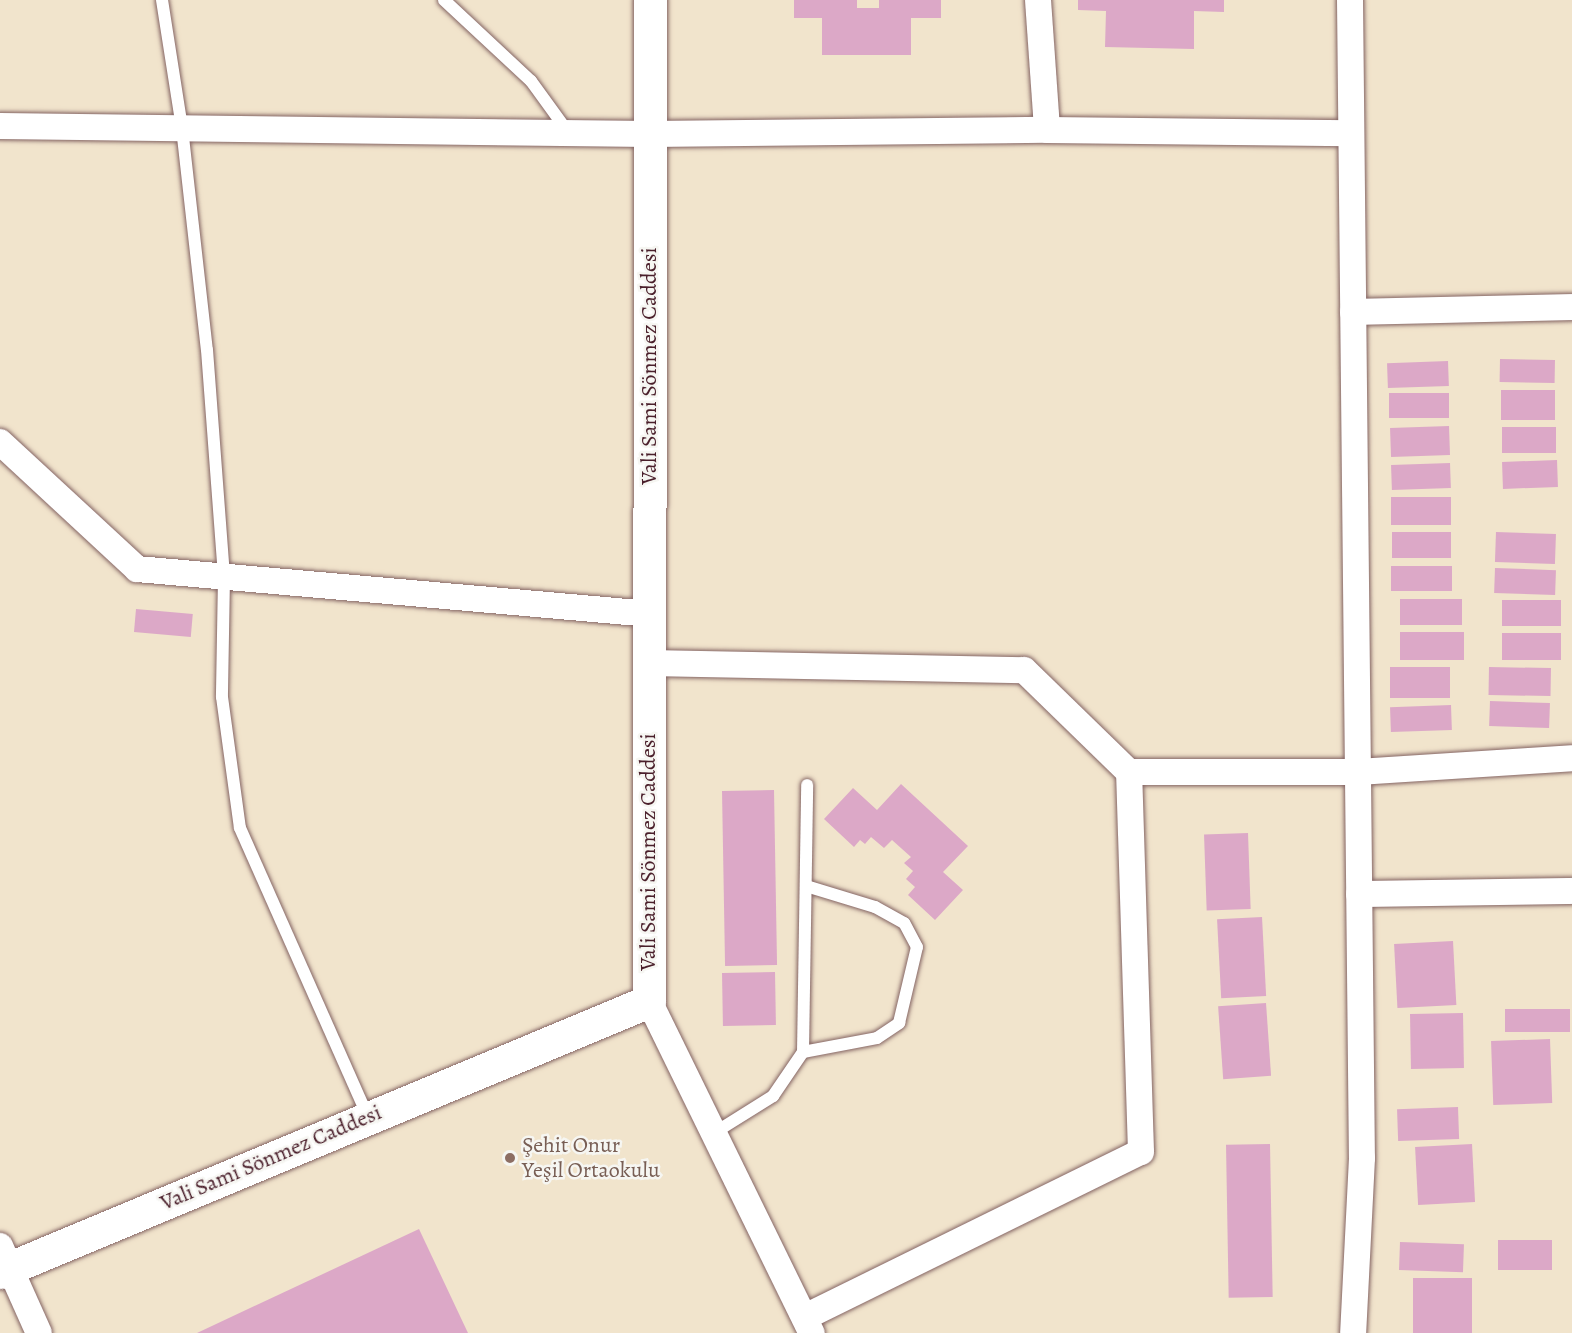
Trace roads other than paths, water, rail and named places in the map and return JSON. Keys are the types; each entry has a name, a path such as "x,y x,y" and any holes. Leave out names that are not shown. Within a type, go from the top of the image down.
{"main road":[{"name":"Vali Sami Sönmez Caddesi","path":"3,1262 368,1118 649,1000 650,0"}],"street":[{"path":"1038,0 1047,130"},
{"path":"1350,0 1362,1158 1353,1333"},
{"path":"0,126 650,134 1047,130 1352,133"},
{"path":"1353,312 1572,307"},
{"path":"0,442 137,569 650,614"},
{"path":"649,663 1024,670 1129,772 1141,1152 808,1325 649,1000"},
{"path":"1129,772 1358,772 1572,758"},
{"path":"1359,894 1572,891"},
{"path":"3,1262 39,1333"}],"lane":[{"path":"162,0 182,128 207,350 224,576 222,697 240,828 368,1118"},
{"path":"444,0 531,81 569,133"},
{"path":"714,1133 772,1096 803,1052 807,785"},
{"path":"803,1052 877,1038 899,1023 917,947 904,923 875,907 806,886"}],"place":[{"name":"Şehit Onur Yeşil Ortaokulu","path":"510,1158"}]}
